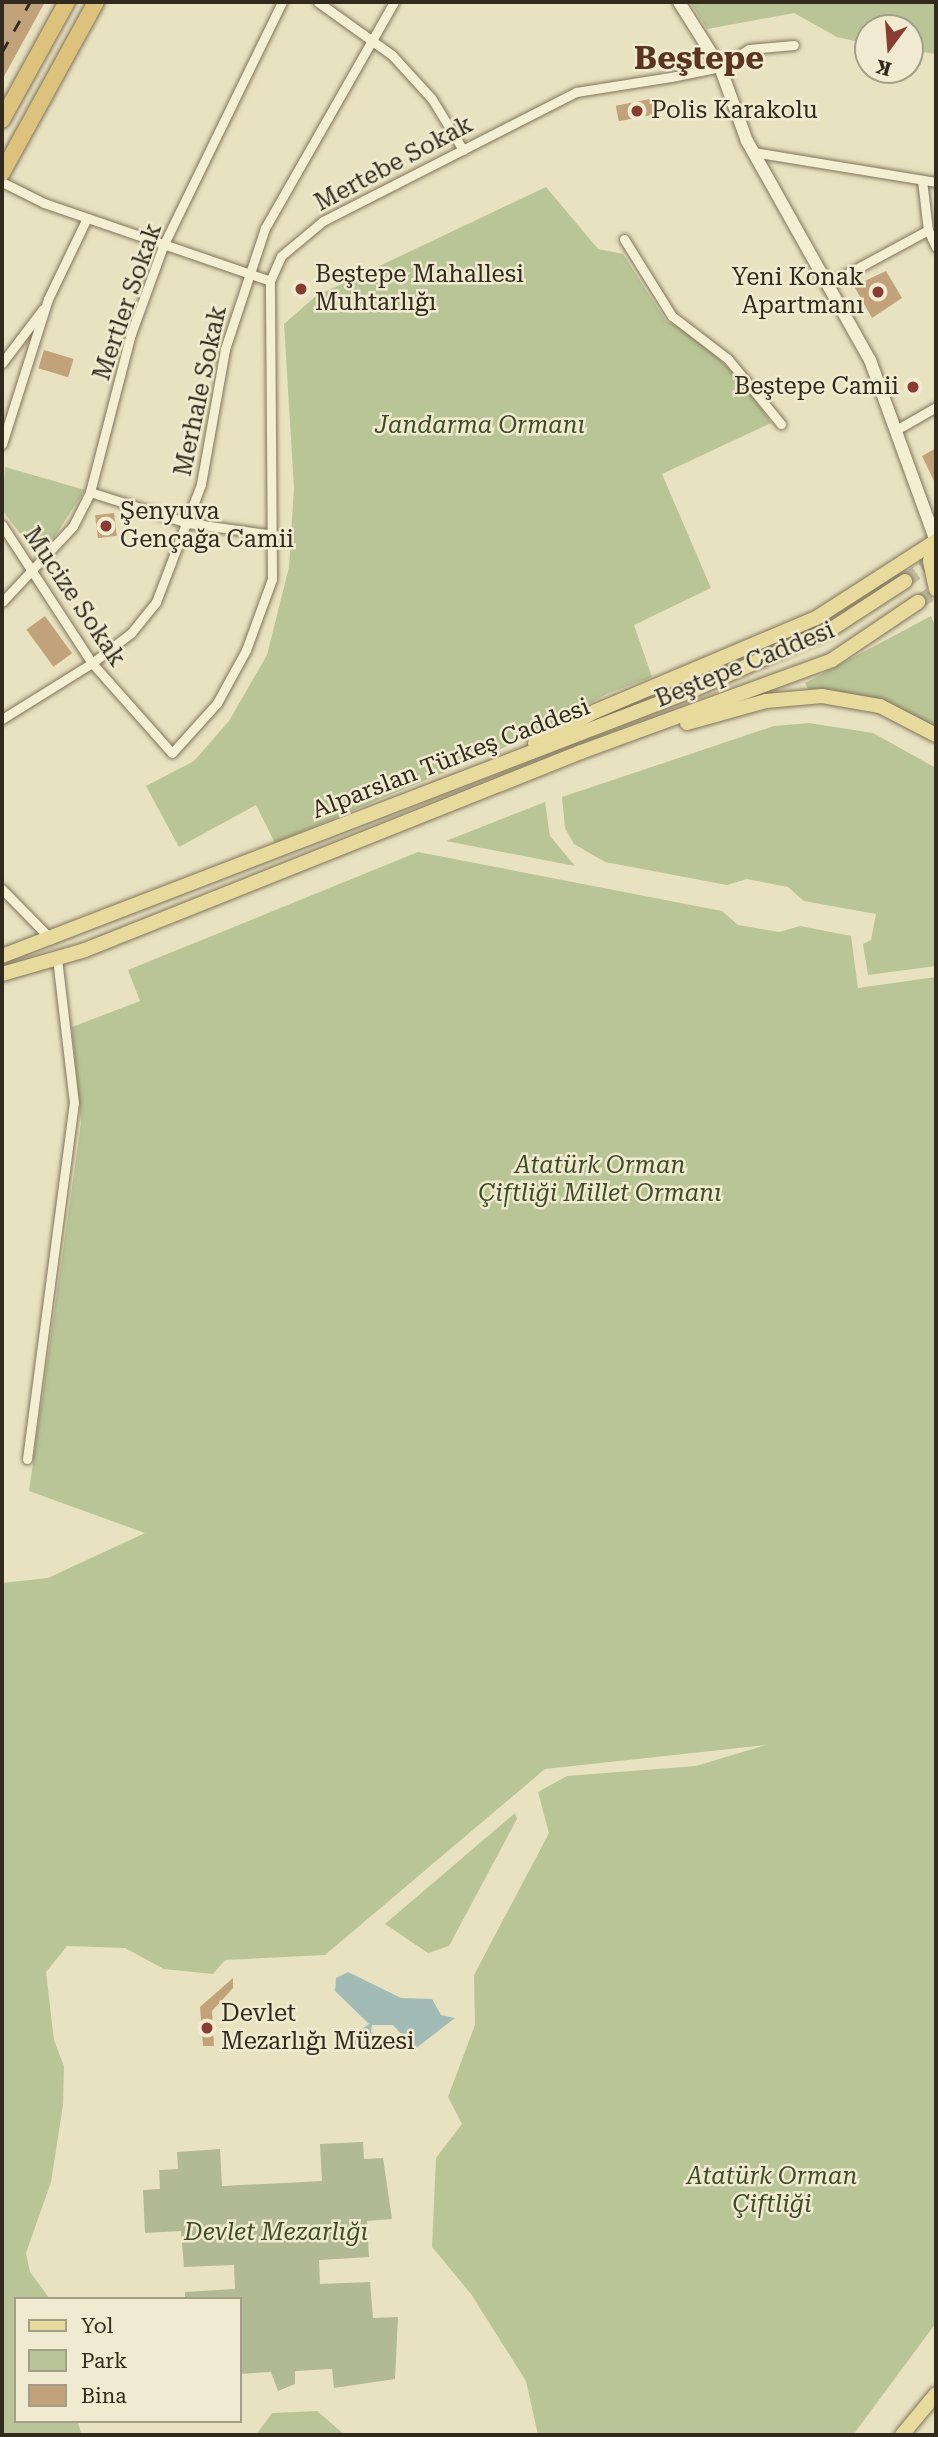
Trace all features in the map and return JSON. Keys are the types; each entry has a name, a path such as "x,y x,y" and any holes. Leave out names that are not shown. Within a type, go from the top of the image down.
{"highway":[{"path":"2,120 67,2"},
{"path":"2,173 62,69 96,2"},
{"path":"62,69 107,2"}],"main road":[{"path":"679,2 720,67 753,152 830,284 870,360 936,541 930,561 936,589"},
{"path":"488,769 596,710 816,618 936,541"},
{"name":"Alparslan Türkeş Caddesi","path":"2,956 52,940 693,690 833,628 905,581"},
{"name":"Beştepe Caddesi","path":"581,752 832,660 918,602"},
{"path":"581,752 766,701 805,697 853,698 880,706 936,735"},
{"name":"Alparslan Türkeş Caddesi","path":"2,974 57,959 581,752"},
{"path":"902,2435 936,2394"}],"street":[{"name":"Mertler Sokak","path":"2,603 33,575 73,527 90,492 131,334 163,246 282,2"},
{"path":"318,2 376,41 432,99 463,150"},
{"name":"Merhale Sokak","path":"2,719 92,663 131,633 156,602 201,484 225,349 265,228 376,41 394,2"},
{"name":"Mertebe Sokak","path":"270,281 281,256 323,220 576,92 720,67 749,49 794,45"},
{"path":"753,152 936,181"},
{"path":"922,180 928,230 936,247"},
{"path":"2,182 87,218 270,281 275,535 188,523 90,492"},
{"path":"2,444 47,302 87,218"},
{"path":"830,284 928,230"},
{"path":"624,239 672,316 728,359 781,424"},
{"path":"2,363 47,302"},
{"path":"895,430 936,407"},
{"name":"Mucize Sokak","path":"2,525 92,663 172,753 217,702 246,650 272,579 275,535"},
{"path":"2,889 52,940"},
{"path":"27,1459 74,1103 57,959"}],"green space":[{"path":"690,2 936,2 936,54 924,52 924,14 854,14 854,41 837,37 794,13 707,29"},
{"name":"Jandarma Ormanı","path":"546,187 598,249 623,254 666,321 688,331 741,379 771,423 662,474 711,588 634,625 652,677 607,694 510,745 275,843 256,805 179,847 146,786 194,761 229,721 267,655 289,567 294,488 284,324 316,296"},
{"path":"5,467 85,490 40,559 2,510"},
{"path":"931,616 936,628 936,728 867,696 809,691 805,683"},
{"path":"809,723 873,733 936,768 936,966 868,975 863,944 871,940 876,914 804,901 788,887 747,879 727,885 605,862 574,844 565,828 562,797 774,726"},
{"path":"545,802 550,836 575,866 446,841"},
{"path":"418,852 722,911 738,925 779,932 800,926 851,936 858,988 936,977 936,2323 853,2435 538,2435 526,2381 471,2294 432,2247 436,2158 462,2124 448,2097 475,2025 474,1975 549,1833 538,1792 567,1776 696,1766 766,1745 545,1769 325,1955 225,1960 213,1974 164,1969 125,1948 67,1946 46,1972 54,2040 64,2066 63,2105 51,2182 26,2253 30,2272 49,2297 14,2297 14,2423 78,2423 82,2435 2,2435 2,1583 48,1578 145,1533 29,1491 81,1123 72,1027 140,1001 128,970"},
{"path":"515,1813 517,1819 449,1946 428,1953 385,1924"},
{"name":"Devlet Mezarlığı","path":"363,2142 364,2159 383,2158 392,2219 367,2221 369,2257 319,2260 320,2284 370,2282 373,2318 398,2317 395,2379 334,2388 332,2369 295,2371 295,2384 278,2391 271,2372 242,2374 242,2297 185,2297 185,2292 235,2289 234,2265 184,2267 181,2231 145,2233 143,2190 160,2189 159,2170 178,2169 177,2152 220,2149 222,2186 322,2181 320,2144"},
{"path":"317,2411 345,2435 256,2435 272,2413"}],"water":[{"path":"348,1972 401,1998 432,1999 441,2015 455,2018 415,2049 393,2025 372,2025 371,2032 383,2038 377,2044 341,2045 369,2024 335,1991 336,1978"}],"building":[{"path":"2,2 45,2 2,80"},
{"name":"Polis Karakolu","path":"655,98 658,114 619,121 616,106"},
{"name":"Yeni Konak Apartmanı","path":"886,271 902,298 872,318 854,286"},
{"path":"44,350 74,359 68,377 38,368"},
{"path":"936,448 936,485 922,456"},
{"name":"Şenyuva Gençağa Camii","path":"114,513 117,536 98,538 95,515"},
{"path":"45,616 72,653 53,667 26,630"},
{"name":"Devlet Mezarlığı Müzesi","path":"233,1978 233,1988 212,2011 214,2046 203,2046 200,2007"}],"tunnel":[{"path":"905,581 936,560"},
{"path":"918,602 936,591"}],"railway":[{"path":"2,52 30,2"}],"place":[{"name":"Polis Karakolu","path":"637,111"},
{"name":"Beştepe Mahallesi Muhtarlığı","path":"301,289"},
{"name":"Yeni Konak Apartmanı","path":"878,292"},
{"name":"Beştepe Camii","path":"913,387"},
{"name":"Şenyuva Gençağa Camii","path":"106,526"},
{"name":"Devlet Mezarlığı Müzesi","path":"207,2028"}],"district":[{"name":"Beştepe","path":"699,58"}],"park label":[{"name":"Atatürk Orman Çiftliği Millet Ormanı","path":"600,1180"},
{"name":"Atatürk Orman Çiftliği","path":"772,2191"}]}
